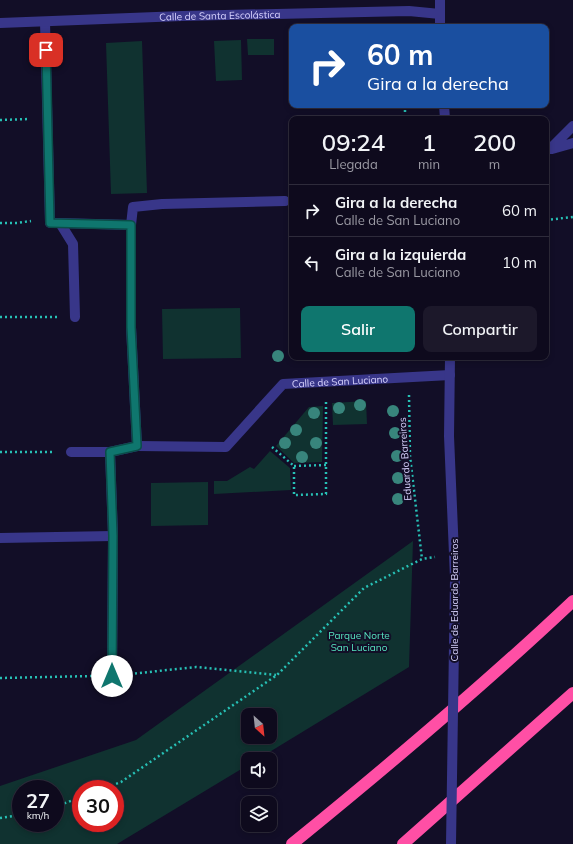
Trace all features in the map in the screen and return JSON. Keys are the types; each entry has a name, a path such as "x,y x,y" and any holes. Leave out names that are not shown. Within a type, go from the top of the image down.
{"highway":[{"path":"292,844 352,796 510,661 573,602"},
{"path":"403,844 573,693"}],"street":[{"path":"440,0 440,24"},
{"name":"Calle de Santa Escolástica","path":"0,23 182,16 409,11 440,14"},
{"path":"45,22 46,119 55,223 73,244 75,317"},
{"path":"549,149 573,126"},
{"path":"549,150 573,143"},
{"path":"137,446 131,327 131,225 134,207 162,204 285,201"},
{"path":"55,223 131,225"},
{"name":"Calle de Eduardo Barreiros","path":"450,360 449,436 455,578 451,844"},
{"name":"Calle de San Luciano","path":"71,452 110,452 137,446 226,447 283,384 450,375"},
{"path":"110,452 113,536 112,676"},
{"path":"0,538 113,536"}],"path":[{"path":"0,120 46,119"},
{"path":"549,220 573,217"},
{"path":"0,223 18,223 31,220"},
{"path":"0,317 75,317"},
{"name":"Eduardo Barreiros","path":"409,378 410,456 422,559"},
{"path":"294,466 294,495 326,494 326,396"},
{"path":"272,447 294,466 326,465"},
{"path":"0,452 71,452"},
{"path":"124,780 276,675 364,588 422,559 436,558"},
{"path":"0,678 112,676 196,666 276,675"},
{"path":"0,818 12,816"}],"green space":[{"path":"247,39 274,39 274,55 248,55"},
{"path":"241,40 242,80 216,81 214,41"},
{"path":"142,41 147,193 111,194 106,43"},
{"path":"240,308 241,358 163,359 162,309"},
{"path":"366,401 367,424 333,425 332,403"},
{"path":"323,406 322,462 294,463 276,446 309,407"},
{"path":"270,451 290,468 291,490 214,494 214,481 227,481 250,467 254,469"},
{"path":"208,482 208,525 151,526 151,483"},
{"name":"Parque Norte San Luciano","path":"413,541 409,667 269,752 241,752 241,769 117,844 0,844 0,786 12,782 12,832 64,832 64,780 18,780 136,740"}],"route":[{"path":"46,50 46,119 50,223 131,225 131,327 137,446 110,452 113,536 112,676"}]}
